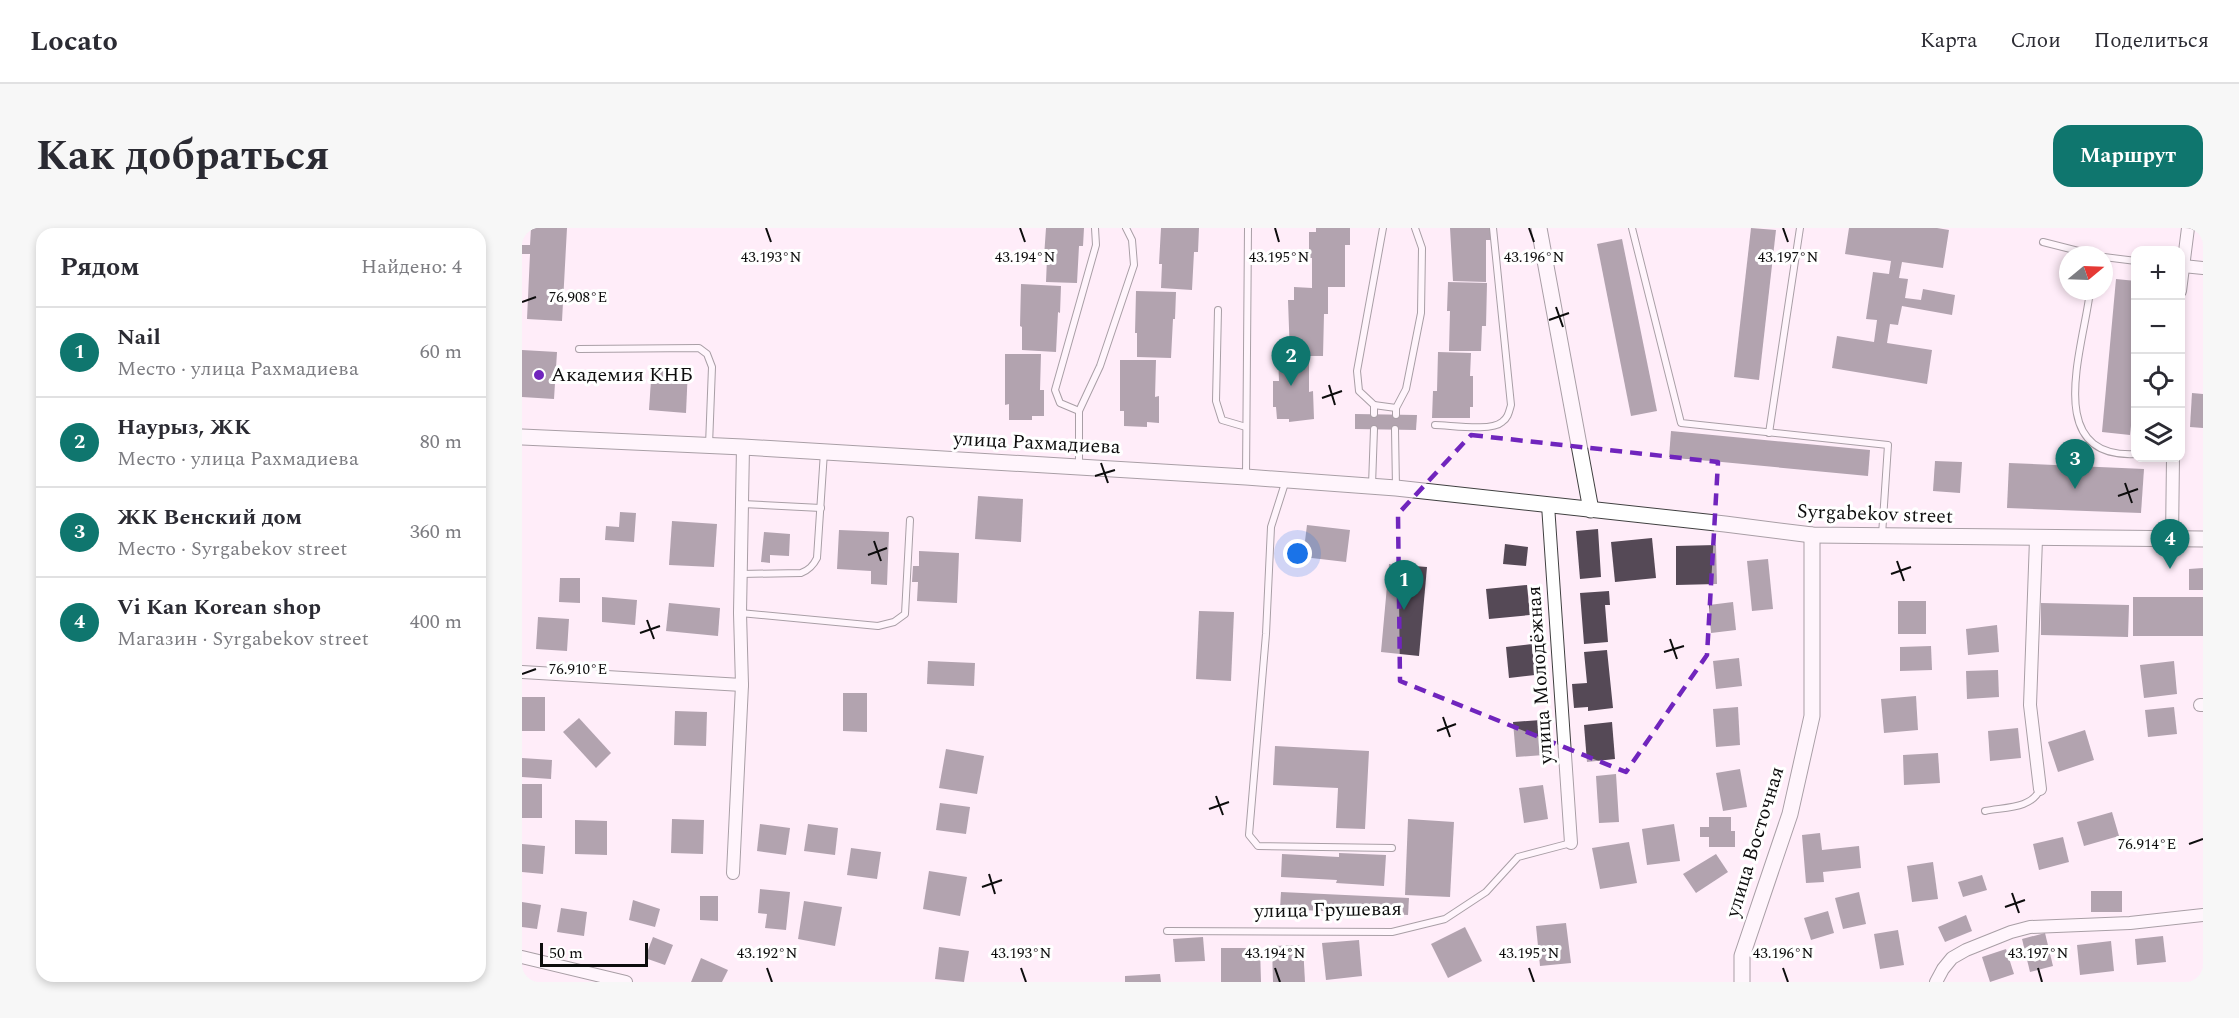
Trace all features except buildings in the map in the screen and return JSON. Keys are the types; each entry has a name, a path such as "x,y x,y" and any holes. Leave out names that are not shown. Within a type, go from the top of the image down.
{"street":[{"path":"1539,228 1591,510"},
{"path":"2185,247 2188,228"},
{"path":"2185,266 2203,268"},
{"name":"улица Рахмадиева","path":"522,437 709,445 1246,477 1396,488 1548,505"},
{"path":"733,873 742,685 740,614 743,447"},
{"path":"2172,539 2173,462"},
{"name":"Syrgabekov street","path":"1548,505 1812,535 2203,539"},
{"name":"улица Молодёжная","path":"1548,505 1571,843"},
{"name":"улица Восточная","path":"1742,982 1742,956 1790,814 1812,716 1812,535"},
{"path":"2036,538 2030,705 2040,789"},
{"path":"522,672 742,685"},
{"path":"1936,982 1942,969 1952,958 2011,932 2030,927 2130,923 2203,915"},
{"path":"522,957 626,982"}],"lane":[{"path":"1079,411 1060,403 1055,390 1096,245 1095,228"},
{"path":"1079,467 1079,411 1100,366 1134,266 1132,240 1126,228"},
{"path":"1246,477 1248,228"},
{"path":"1383,228 1357,371 1359,392 1374,405 1396,411 1406,389 1421,313 1422,248 1415,228"},
{"path":"1435,425 1489,427 1502,423 1509,413 1492,228"},
{"path":"1632,228 1681,423 1888,445 1882,536"},
{"path":"1769,433 1800,228"},
{"path":"2043,242 2059,246"},
{"path":"2113,258 2131,260"},
{"path":"2088,300 2073,388 2078,422 2084,436 2100,450 2120,455 2131,454"},
{"path":"1218,310 1216,401 1222,420 1246,427"},
{"path":"579,349 699,348 707,354 712,368 709,445"},
{"path":"1374,405 1374,414"},
{"path":"1372,487 1374,429"},
{"path":"1395,429 1396,488"},
{"path":"741,574 801,573 809,570 817,558 824,452"},
{"path":"1286,480 1271,527 1266,634 1249,835 1258,846 1392,848"},
{"path":"742,504 821,508"},
{"path":"740,614 878,626 894,622 905,614 910,520"},
{"path":"1985,811 2029,803 2037,798 2040,789"},
{"name":"улица Грушевая","path":"1167,931 1392,932 1445,919 1486,892 1518,857 1571,843"}],"highlighted area":[{"path":"1471,435 1718,462 1707,655 1626,772 1400,681 1398,514"}],"place":[{"name":"Академия КНБ","path":"539,375"},
{"name":"Наурыз, ЖК","path":"1291,386"},
{"name":"ЖК Венский дом","path":"2075,489"},
{"name":"Vi Kan Korean shop","path":"2170,569"},
{"name":"Nail","path":"1404,610"}]}
